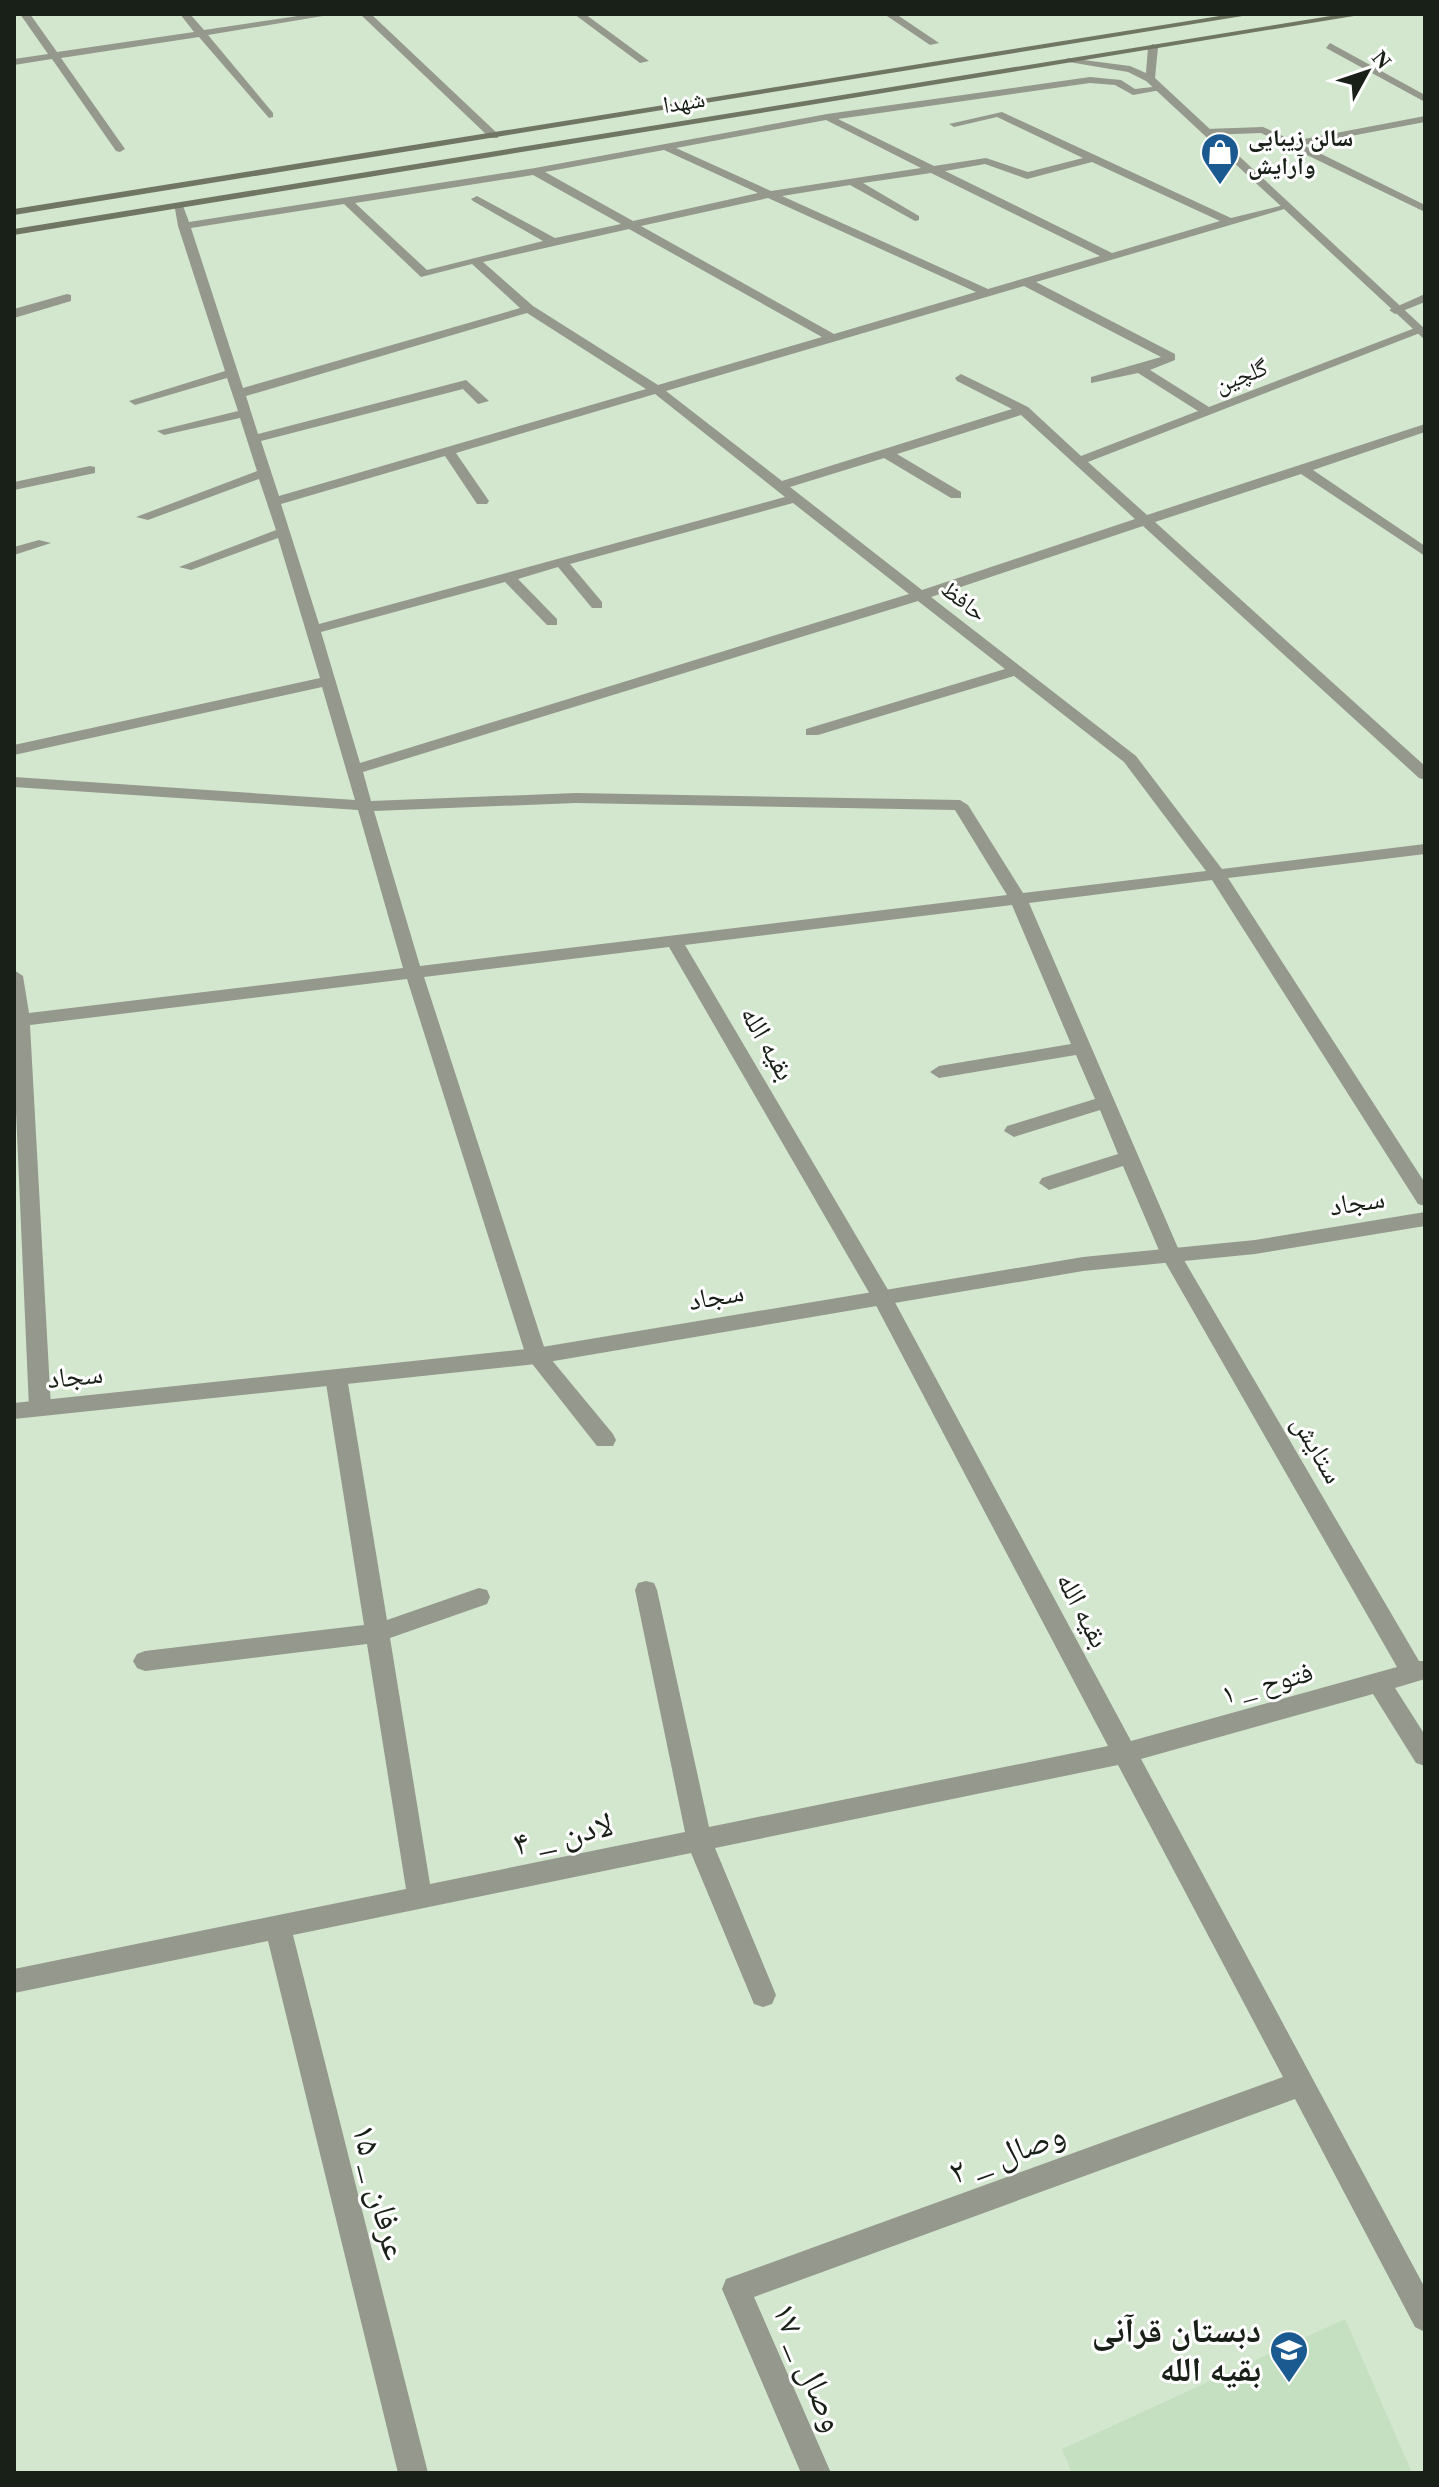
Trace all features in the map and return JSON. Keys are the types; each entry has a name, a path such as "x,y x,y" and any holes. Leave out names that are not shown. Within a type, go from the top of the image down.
{"main road":[{"name":"شهدا","path":"14,212 1250,14"},
{"path":"1168,46 1216,30 1300,14"},
{"name":"شهدا","path":"14,232 1361,14"},
{"path":"623,115 640,130"}],"street":[{"path":"25,14 51,56 120,149"},
{"path":"185,14 269,115"},
{"path":"14,62 330,14"},
{"path":"365,14 494,136"},
{"path":"579,14 644,61"},
{"path":"889,14 934,43"},
{"path":"1330,46 1425,99"},
{"path":"1150,79 1153,47"},
{"path":"1068,61 1130,69 1150,79 1422,334"},
{"path":"184,226 535,171 827,117 1090,80 1117,82 1133,92 1161,89"},
{"path":"954,124 998,114 1231,222"},
{"path":"827,117 1111,257"},
{"path":"1294,144 1425,119"},
{"path":"1206,132 1263,130 1425,209"},
{"path":"667,148 987,293"},
{"path":"345,199 425,274 474,260 765,195 986,161 1027,176 1094,158"},
{"path":"535,171 832,338"},
{"path":"851,181 915,218"},
{"path":"477,199 553,242"},
{"path":"178,205 274,502 413,971 536,1356 605,1440"},
{"path":"274,502 1284,206"},
{"name":"حافظ","path":"474,260 529,309 657,390 1130,759 1217,874 1425,1199"},
{"path":"1026,282 1171,357 1096,380"},
{"path":"14,313 16,315 67,298"},
{"path":"1395,310 1425,298"},
{"path":"238,394 529,309"},
{"name":"گلچین","path":"1079,461 1422,334"},
{"path":"1140,369 1208,412"},
{"path":"135,401 232,373"},
{"path":"961,378 1023,410 1425,775"},
{"path":"253,439 466,384 483,401"},
{"path":"780,486 1023,410"},
{"path":"164,431 245,413"},
{"path":"354,770 921,595 1425,428"},
{"path":"448,451 482,501"},
{"path":"886,453 956,495"},
{"path":"1303,469 1425,552"},
{"path":"14,486 90,470"},
{"path":"143,517 264,473"},
{"path":"313,630 796,498"},
{"path":"186,567 283,532"},
{"path":"14,551 44,543"},
{"path":"561,562 597,605"},
{"path":"508,577 552,622"},
{"path":"812,732 1016,670"},
{"path":"14,750 328,681"},
{"path":"14,782 365,806"},
{"name":"ستایش","path":"365,806 576,798 960,805 1018,898 1171,1255 1419,1671"},
{"path":"18,1021 1425,849"},
{"name":"بقیه الله","path":"674,940 881,1295 1425,2317"},
{"path":"14,976 18,1021 24,1296 40,1408"},
{"path":"939,1072 1082,1048"},
{"path":"1014,1131 1105,1102"},
{"path":"1049,1183 1129,1157"},
{"name":"سجاد","path":"14,1411 536,1356 881,1295 1083,1264 1255,1247 1425,1219"},
{"path":"336,1377 420,1898"},
{"path":"646,1590 699,1841 763,1995"},
{"path":"145,1661 377,1633 479,1597"},
{"name":"فتوح _ ۱","path":"1125,1753 1419,1671"},
{"path":"1379,1683 1425,1756"},
{"name":"لادن _ ۴","path":"14,1981 1125,1753"},
{"name":"عرفان _ ۱۵","path":"278,1928 413,2473"},
{"name":"وصال _ ۲","path":"736,2289 1301,2084"},
{"name":"وصال _ ۱۷","path":"736,2289 816,2473"}],"shaded area":[{"name":"دبستان قرآنی بقیه الله","path":"1345,2319 1412,2473 1072,2473 1062,2449"}],"place":[{"name":"سالن زیبایی وآرایش","path":"1220,186"},
{"name":"دبستان قرآنی بقیه الله","path":"1289,2384"}]}
